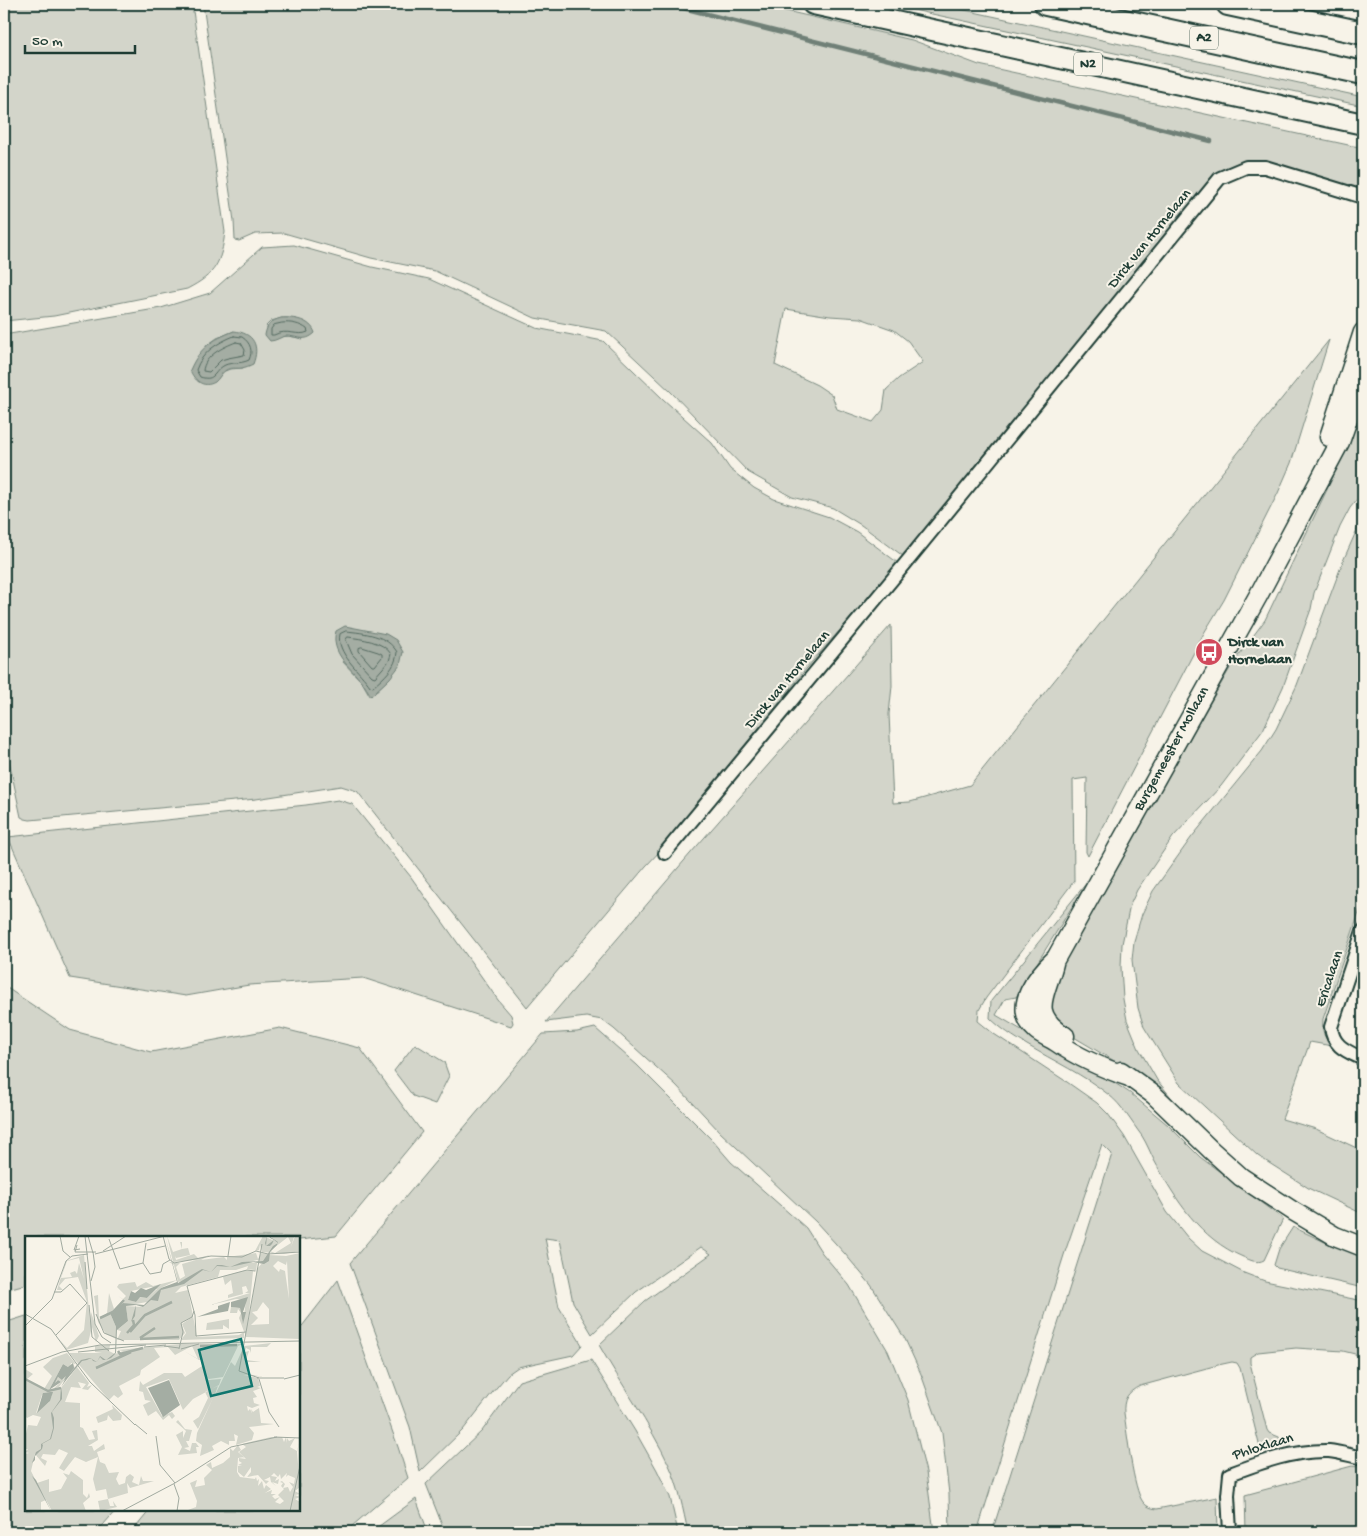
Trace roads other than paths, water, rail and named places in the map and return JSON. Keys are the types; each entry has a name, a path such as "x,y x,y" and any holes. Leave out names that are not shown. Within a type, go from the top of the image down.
{"highway":[{"name":"N2","path":"813,4 1363,124"},
{"name":"A2","path":"1046,4 1363,73"},
{"path":"1228,4 1363,33"}],"main road":[{"name":"Burgemeester Mollaan","path":"1316,486 1329,438 1363,332"},
{"name":"Burgemeester Mollaan","path":"1363,376 1340,442 1236,638 1056,958 1043,1005 1043,1014 1047,1023 1069,1039 1100,1056 1154,1095 1241,1177 1335,1236 1363,1247"}],"street":[{"name":"Dirck van Hornelaan","path":"665,853 905,564 1220,178 1246,167 1265,167 1363,198"},
{"name":"Ericalaan","path":"1363,932 1331,1027 1332,1037 1343,1050 1363,1059"},
{"name":"Phloxlaan","path":"1230,1532 1228,1495 1230,1474 1264,1461 1303,1452 1330,1452 1363,1458"}],"water":[{"path":"281,318 291,318 306,322 315,333 308,338 286,336 270,341 265,335 267,328 272,322"},
{"path":"234,331 246,334 254,342 256,352 253,364 242,368 228,369 215,382 203,384 194,377 190,370 198,355 213,341"},
{"path":"345,626 386,634 396,640 403,652 400,665 390,678 371,696 338,653 335,639 336,631"}],"waterway":[{"path":"667,4 1211,141"}],"place":[{"name":"Dirck van Hornelaan","path":"1209,652"}]}
